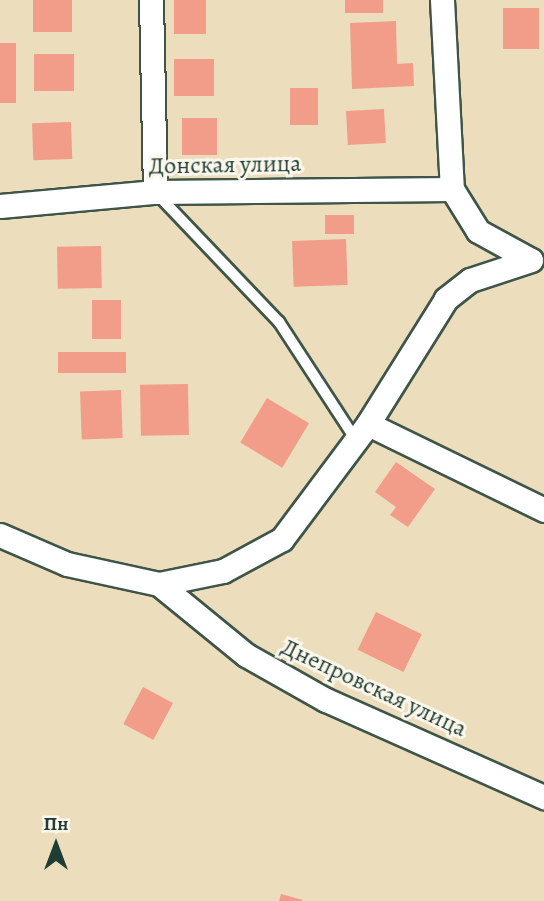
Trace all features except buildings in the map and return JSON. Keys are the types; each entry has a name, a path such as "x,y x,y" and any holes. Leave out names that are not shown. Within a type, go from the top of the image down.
{"street":[{"path":"151,0 155,192"},
{"path":"442,0 452,189 478,232 540,265"},
{"name":"Донская улица","path":"0,206 155,192 452,189"},
{"name":"Днепровская улица","path":"0,535 66,564 159,584 223,571 282,539 362,432 446,299 470,280 540,265"},
{"path":"362,432 544,510"},
{"name":"Днепровская улица","path":"159,584 246,655 326,700 544,797"}],"lane":[{"path":"155,192 279,321 362,432"}]}
